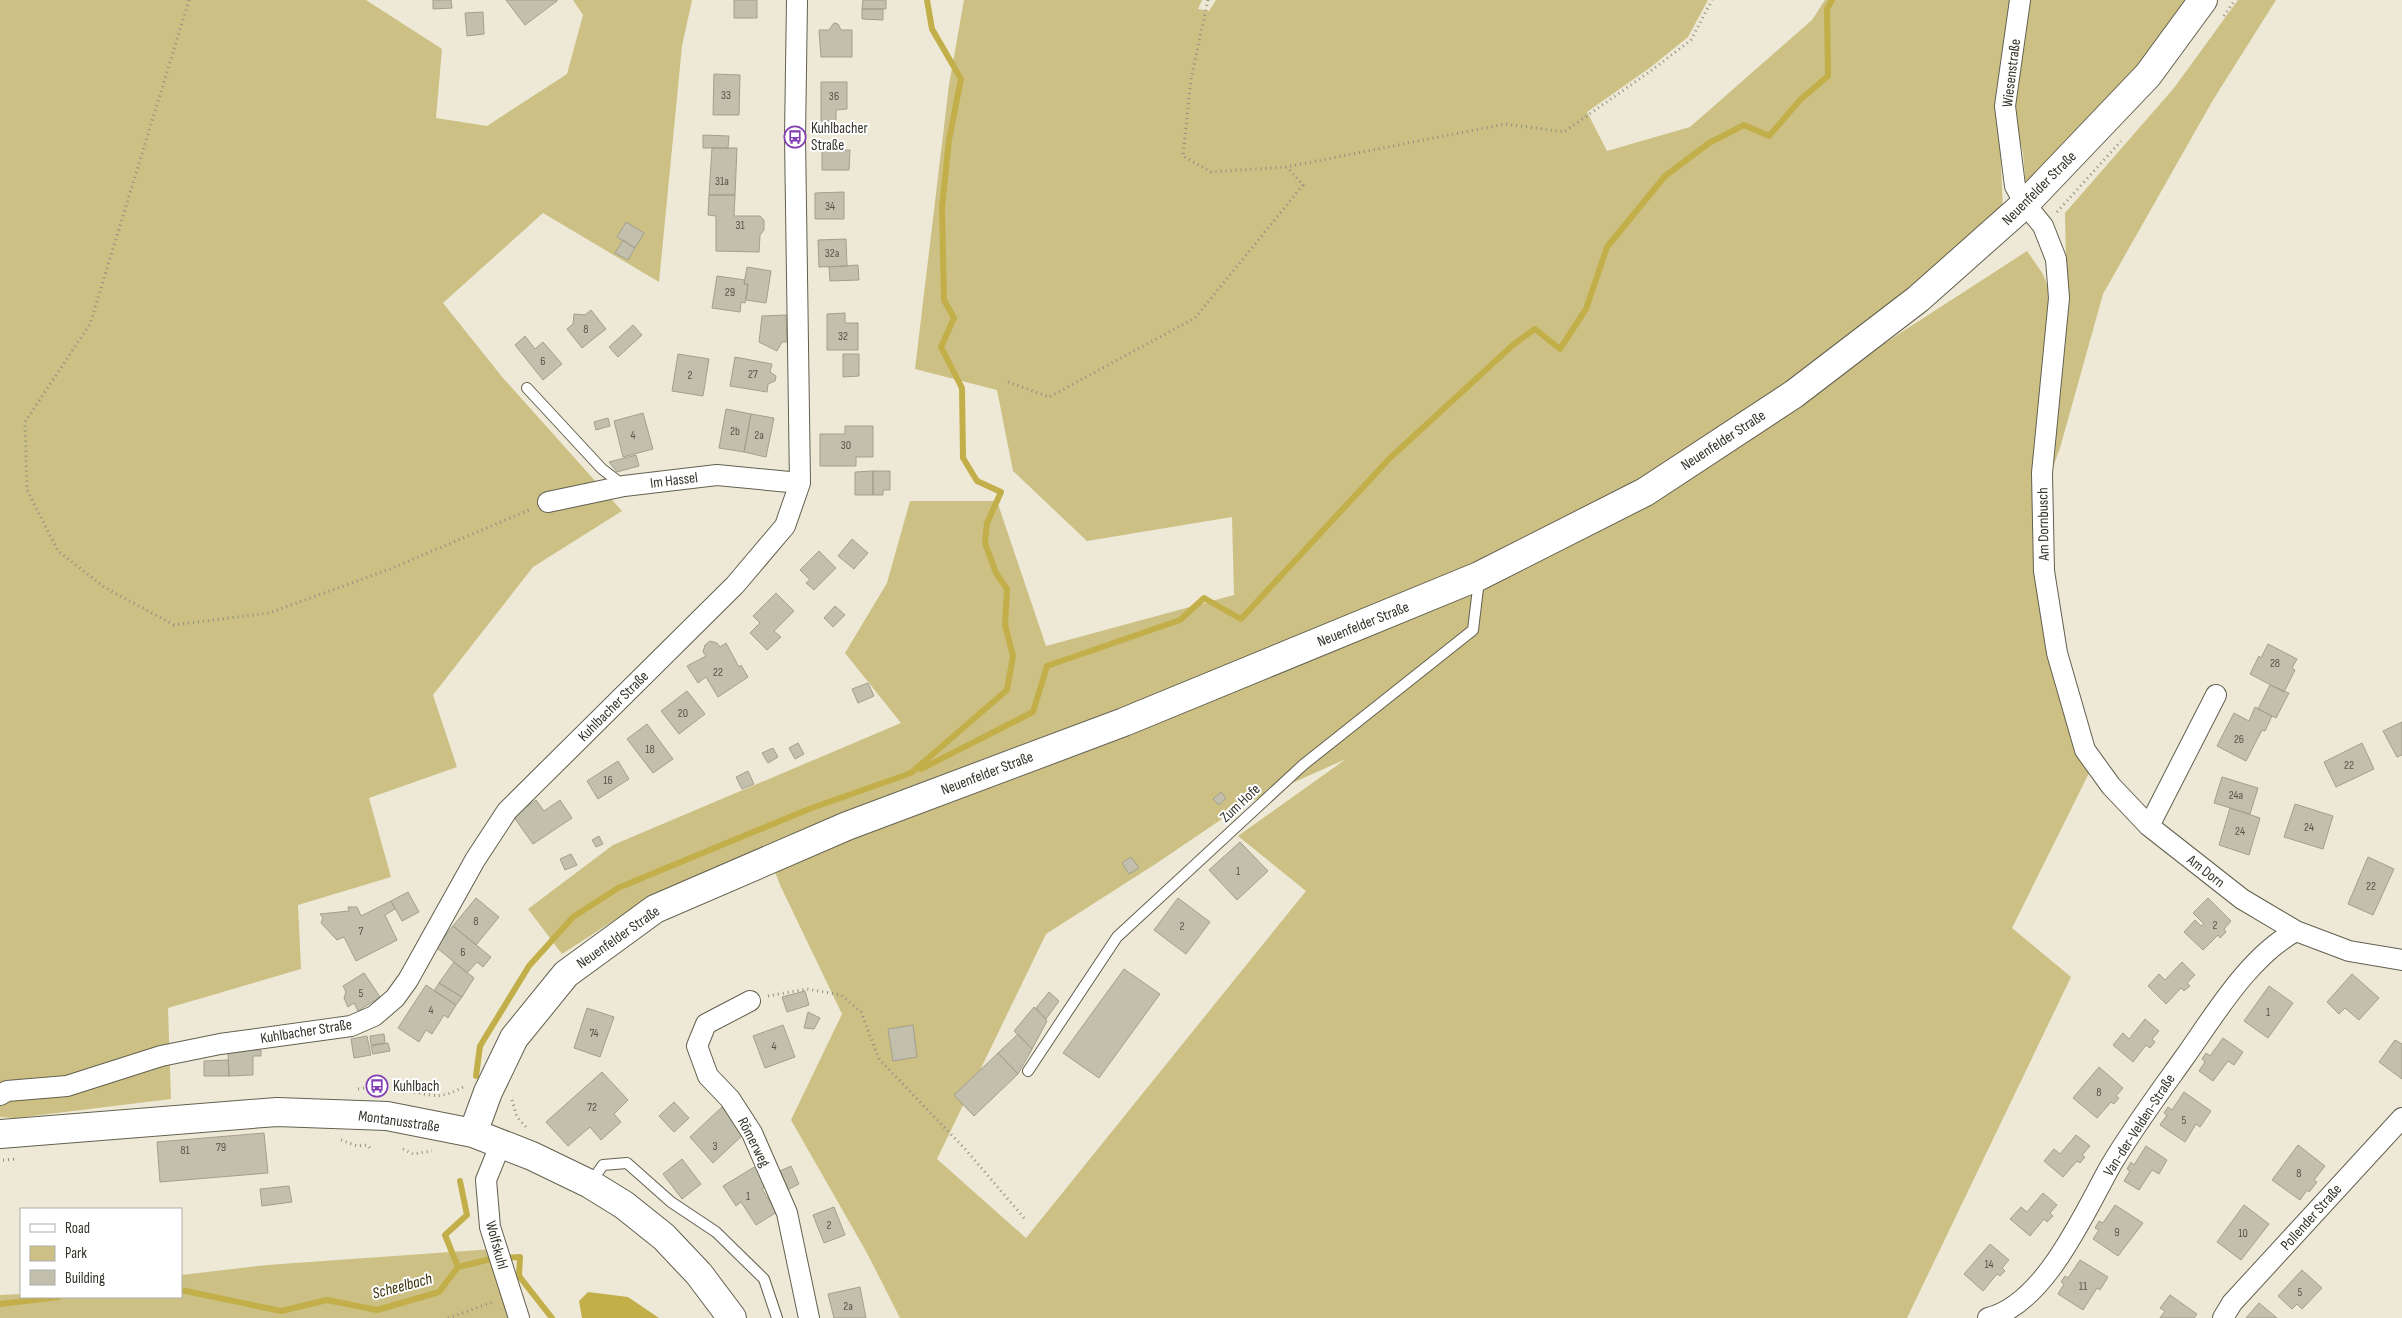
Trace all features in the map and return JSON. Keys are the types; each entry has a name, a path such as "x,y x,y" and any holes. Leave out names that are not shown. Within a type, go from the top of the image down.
{"main road":[{"name":"Neuenfelder Straße","path":"473,1133 488,1092 514,1038 566,974 655,909 847,826 1124,722 1479,576 1645,492 1794,394 1918,299 2025,204 2148,75 2204,0"},
{"name":"Montanusstraße","path":"0,1134 277,1112 387,1116 473,1133 501,1143 590,1184 624,1205 664,1237 699,1274 732,1318"}],"street":[{"name":"Kuhlbacher Straße","path":"0,1095 7,1091 67,1086 161,1056 220,1044 351,1026 374,1016 395,998 408,980 475,860 507,811 735,585 785,526 800,483 795,136 797,0"},
{"name":"Wiesenstraße","path":"2020,0 2005,106 2015,186 2025,204"},
{"name":"Am Dornbusch","path":"2025,204 2043,226 2056,258 2060,298 2042,472 2044,571 2057,653 2085,750 2111,786 2149,826"},
{"name":"Im Hassel","path":"548,502 624,486 717,475 800,483"},
{"path":"2149,826 2216,695"},
{"name":"Am Dorn","path":"2149,826 2242,899 2296,931 2349,951 2402,960"},
{"name":"Van-der-Velden-Straße","path":"1988,1318 1996,1316 2032,1292 2051,1269 2122,1149 2210,1020 2265,952 2296,931"},
{"name":"Römerweg","path":"750,1001 706,1024 697,1046 708,1076 730,1098 752,1132 787,1213 809,1318"},
{"name":"Pollender Straße","path":"2223,1318 2232,1303 2402,1118"},
{"name":"Wolfskuhl","path":"501,1143 486,1180 490,1227 519,1318"}],"lane":[{"path":"527,388 602,469 624,486"},
{"name":"Zum Hofe","path":"1028,1071 1117,937 1304,765 1473,630 1479,576"},
{"path":"590,1184 603,1165 627,1163 672,1202 716,1232 764,1279 777,1318"}],"path":[{"path":"189,0 90,324 25,422 27,490 58,551 104,588 174,625 269,613 390,569 548,502"},
{"path":"1208,0 1191,79 1183,156 1211,172 1286,167 1505,124 1564,132 1691,40 1712,0"},
{"path":"1008,382 1049,397 1195,318 1303,185 1286,167"},
{"path":"750,1001 778,993 807,989 841,995 861,1012 879,1059 966,1150 1025,1219"},
{"path":"414,1092 438,1097 448,1095 467,1084 488,1092"},
{"path":"448,1318 511,1296"}],"green space":[{"path":"0,0 366,0 442,49 436,118 487,126 567,74 583,15 573,0 692,0 682,46 659,282 543,213 443,303 503,378 622,511 533,567 433,695 457,767 369,798 391,877 298,905 301,969 168,1008 171,1099 16,1118 0,1117"},
{"path":"964,0 1202,0 1198,9 1209,11 1216,0 1708,0 1688,37 1651,67 1587,112 1607,151 1690,127 1812,20 1825,0 2016,0 1999,111 2003,214 1834,376 2027,251 2043,274 2052,298 2038,565 2091,769 2012,928 2071,977 1907,1318 900,1318 867,1253 791,1120 842,1014 780,885 766,848 630,910 562,954 528,909 613,845 901,723 845,653 887,583 910,501 997,501 1046,646 1234,595 1232,517 1087,541 1013,471 997,390 915,369 949,85","holes":["1346,759 1238,836 1306,891 1026,1238 937,1159 1046,934 1157,863 1219,821 1230,811"]},
{"path":"2026,0 2191,0 2142,72 2026,188 2023,153 2011,104"},
{"path":"2238,0 2276,0 2213,100 2103,294 2060,448 2052,470 2067,306 2065,213 2174,88"},
{"path":"493,1249 514,1318 0,1318 0,1295 20,1294 20,1298 182,1298 182,1275 267,1265"}],"shaded area":[{"path":"588,1292 628,1297 659,1318 582,1318 579,1301"}],"building":[{"path":"433,0 451,0 452,8 433,9"},
{"path":"506,0 557,0 557,1 525,25"},
{"path":"734,0 757,0 757,18 734,18"},
{"path":"863,0 886,0 886,9 862,9"},
{"path":"862,9 883,9 883,20 862,19"},
{"path":"483,12 484,34 467,36 465,13"},
{"path":"834,23 838,24 841,30 852,30 852,57 821,57 819,30 829,30"},
{"path":"714,74 740,75 739,115 713,115"},
{"path":"821,82 847,82 847,109 836,110 836,121 821,121"},
{"path":"703,135 729,136 728,148 703,148"},
{"path":"712,148 737,148 735,195 709,195"},
{"path":"822,150 850,150 849,170 822,170"},
{"path":"844,192 844,219 815,219 815,193"},
{"path":"709,195 735,195 734,216 760,216 764,220 764,230 760,235 759,252 716,251 716,216 708,215"},
{"path":"626,222 644,233 635,248 617,237"},
{"path":"846,239 847,266 819,267 818,240"},
{"path":"623,240 635,248 628,260 615,253"},
{"path":"858,265 859,280 830,281 829,267"},
{"path":"747,267 771,271 766,303 746,300 748,284 744,284"},
{"path":"717,276 745,280 744,284 748,284 745,303 741,302 740,312 712,308"},
{"path":"591,310 606,329 582,348 567,329 573,324 574,314 585,315"},
{"path":"845,313 845,323 858,323 858,350 827,350 827,314"},
{"path":"786,315 787,342 782,342 777,351 759,342 762,316"},
{"path":"633,325 642,335 618,357 609,347"},
{"path":"525,336 535,349 543,342 562,364 543,380 515,345"},
{"path":"678,354 709,359 703,396 672,391"},
{"path":"843,354 859,354 859,376 843,377"},
{"path":"735,357 772,364 770,372 776,376 775,381 768,384 767,392 730,386"},
{"path":"726,409 751,414 744,452 719,448"},
{"path":"643,413 653,449 623,457 614,421"},
{"path":"751,414 774,418 766,457 744,452"},
{"path":"608,418 610,426 596,430 594,422"},
{"path":"845,426 873,426 873,457 856,457 856,466 820,466 820,434 845,434"},
{"path":"636,455 639,466 617,472 609,462"},
{"path":"873,471 890,471 890,490 883,490 883,495 873,495"},
{"path":"873,471 873,495 855,495 855,472"},
{"path":"852,539 868,553 854,569 838,556"},
{"path":"819,551 836,568 814,590 806,583 810,580 800,570"},
{"path":"776,593 794,611 774,631 781,637 767,650 750,633 760,623 753,616"},
{"path":"835,606 845,615 833,627 824,618"},
{"path":"710,641 717,643 720,647 726,643 739,667 741,665 748,677 718,697 706,677 698,683 687,666 706,656 703,652 705,645"},
{"path":"2268,644 2297,659 2292,668 2295,670 2284,692 2250,674 2259,656 2261,658"},
{"path":"868,683 874,696 858,703 852,689"},
{"path":"2270,685 2289,693 2276,718 2258,709"},
{"path":"687,691 705,714 679,734 661,711"},
{"path":"2255,707 2272,716 2265,731 2262,730 2246,761 2217,746 2234,713 2249,721"},
{"path":"2402,722 2402,755 2397,757 2383,731"},
{"path":"647,724 673,759 653,773 627,739"},
{"path":"798,743 804,754 795,759 789,748"},
{"path":"2362,743 2374,769 2336,787 2324,762"},
{"path":"773,748 778,757 768,763 762,753"},
{"path":"618,761 629,779 598,799 587,781"},
{"path":"748,771 754,784 742,789 736,777"},
{"path":"2222,777 2258,788 2250,814 2214,803"},
{"path":"1221,792 1226,798 1219,805 1213,799"},
{"path":"536,800 544,811 560,800 572,818 533,844 513,816"},
{"path":"2295,804 2333,816 2323,849 2284,837"},
{"path":"2230,808 2260,818 2249,855 2219,845"},
{"path":"599,836 603,844 596,847 592,840"},
{"path":"1240,842 1268,871 1237,900 1209,870"},
{"path":"571,854 577,865 565,870 560,859"},
{"path":"1131,857 1139,868 1129,874 1122,863"},
{"path":"2368,857 2394,869 2373,915 2348,904"},
{"path":"408,892 419,912 402,921 391,901"},
{"path":"476,898 499,917 476,945 453,926"},
{"path":"1178,898 1210,922 1186,954 1154,930"},
{"path":"2208,898 2231,921 2224,929 2226,932 2220,938 2218,935 2203,950 2184,932 2195,920 2201,926 2204,924 2193,913"},
{"path":"391,901 395,909 385,915 397,940 356,961 344,937 337,940 321,923 323,918 320,914 349,911 348,907 357,907 361,916"},
{"path":"453,926 491,957 483,967 477,962 467,973 436,947"},
{"path":"454,962 474,978 462,997 439,983"},
{"path":"2182,962 2195,975 2187,983 2190,986 2184,991 2181,988 2166,1004 2148,986 2159,974 2165,980"},
{"path":"1124,969 1160,994 1099,1078 1063,1053"},
{"path":"364,973 380,997 358,1011 354,1003 348,1007 344,998 346,992 343,986"},
{"path":"2352,974 2379,998 2359,1020 2345,1008 2339,1014 2327,1002"},
{"path":"439,983 462,997 456,1005 434,991"},
{"path":"426,985 456,1005 448,1018 444,1015 432,1034 426,1030 419,1042 398,1028"},
{"path":"2269,986 2293,1003 2268,1038 2244,1021"},
{"path":"805,991 809,1005 787,1012 782,997"},
{"path":"1049,992 1059,1001 1046,1019 1036,1008"},
{"path":"1034,1007 1047,1021 1032,1049 1014,1031"},
{"path":"587,1008 614,1017 600,1057 574,1048"},
{"path":"808,1012 820,1018 814,1029 804,1028"},
{"path":"2145,1019 2159,1031 2152,1039 2155,1042 2150,1048 2146,1045 2133,1062 2113,1045 2123,1033 2129,1039"},
{"path":"783,1025 795,1057 765,1068 753,1036"},
{"path":"913,1025 917,1057 893,1061 888,1029"},
{"path":"384,1034 385,1043 371,1045 370,1036"},
{"path":"1018,1034 1032,1049 1018,1074 998,1053"},
{"path":"367,1036 371,1055 354,1058 351,1039"},
{"path":"2223,1038 2243,1052 2234,1065 2228,1061 2213,1081 2199,1071 2205,1062 2202,1059 2206,1053 2210,1056"},
{"path":"2395,1040 2402,1044 2402,1079 2379,1062"},
{"path":"388,1043 390,1051 373,1054 371,1046"},
{"path":"261,1050 261,1056 253,1056 253,1075 229,1076 228,1051"},
{"path":"998,1053 1018,1074 974,1116 954,1095"},
{"path":"228,1060 229,1076 204,1076 204,1061"},
{"path":"2099,1067 2123,1088 2116,1096 2119,1098 2114,1104 2111,1102 2097,1118 2073,1098"},
{"path":"602,1072 628,1100 614,1114 621,1122 601,1140 590,1127 568,1146 546,1122"},
{"path":"2184,1092 2211,1111 2200,1127 2196,1124 2185,1142 2160,1125 2167,1115 2164,1113 2168,1107 2172,1110"},
{"path":"674,1102 689,1118 674,1132 659,1116"},
{"path":"722,1107 745,1133 713,1163 690,1137"},
{"path":"264,1133 268,1173 160,1182 157,1142"},
{"path":"2076,1135 2090,1146 2082,1155 2085,1157 2080,1163 2077,1161 2063,1177 2044,1161 2054,1149 2060,1154"},
{"path":"2298,1145 2325,1166 2314,1180 2317,1182 2309,1192 2307,1190 2300,1200 2272,1180"},
{"path":"2146,1146 2167,1160 2159,1174 2152,1170 2139,1190 2124,1181 2130,1171 2127,1169 2131,1162 2134,1165"},
{"path":"682,1159 701,1184 682,1199 663,1174"},
{"path":"756,1166 768,1185 762,1189 777,1212 756,1225 741,1202 736,1206 723,1186"},
{"path":"791,1166 799,1184 785,1191 776,1173"},
{"path":"289,1186 292,1202 262,1206 260,1189"},
{"path":"2043,1193 2057,1205 2050,1213 2053,1216 2047,1222 2044,1219 2030,1236 2010,1219 2021,1207 2027,1212"},
{"path":"2115,1205 2143,1223 2118,1256 2093,1239 2099,1230 2095,1228 2099,1221 2103,1223"},
{"path":"2244,1205 2269,1224 2241,1260 2217,1242"},
{"path":"834,1207 845,1235 824,1243 813,1215"},
{"path":"1990,1244 2009,1260 2002,1268 2005,1271 2000,1276 1997,1274 1983,1291 1964,1274"},
{"path":"2080,1260 2108,1277 2100,1290 2097,1288 2083,1310 2058,1294 2064,1284 2061,1282 2065,1276 2068,1278"},
{"path":"2302,1270 2322,1288 2302,1309 2297,1304 2292,1309 2278,1296"},
{"path":"860,1287 866,1318 834,1318 828,1294"},
{"path":"2170,1295 2197,1314 2194,1318 2160,1318 2165,1311 2160,1308"},
{"path":"2259,1303 2277,1318 2246,1318"}],"waterway":[{"path":"476,1076 480,1046 529,966 573,917 618,888 809,809 911,773 1007,690 1013,656 1005,625 1007,589 996,573 985,543 987,523 1001,492 977,481 963,458 962,388 941,347 954,318 944,300 942,208 949,140 961,79 932,29 927,0"},
{"path":"921,769 1033,712 1047,666 1180,620 1204,598 1241,619 1390,458 1514,344 1535,329 1560,349 1586,309 1607,247 1665,176 1709,143 1744,125 1769,136 1800,100 1828,76 1827,9 1832,0"},
{"path":"458,1267 445,1235 467,1215 460,1181"},
{"name":"Scheelbach","path":"182,1290 281,1311 327,1300 377,1310 439,1292 458,1267 491,1259 520,1257 519,1276 552,1318"},
{"name":"Scheelbach","path":"0,1304 51,1298"}],"place":[{"name":"Kuhlbacher Straße","path":"795,137"},
{"name":"Kuhlbach","path":"377,1086"}]}
